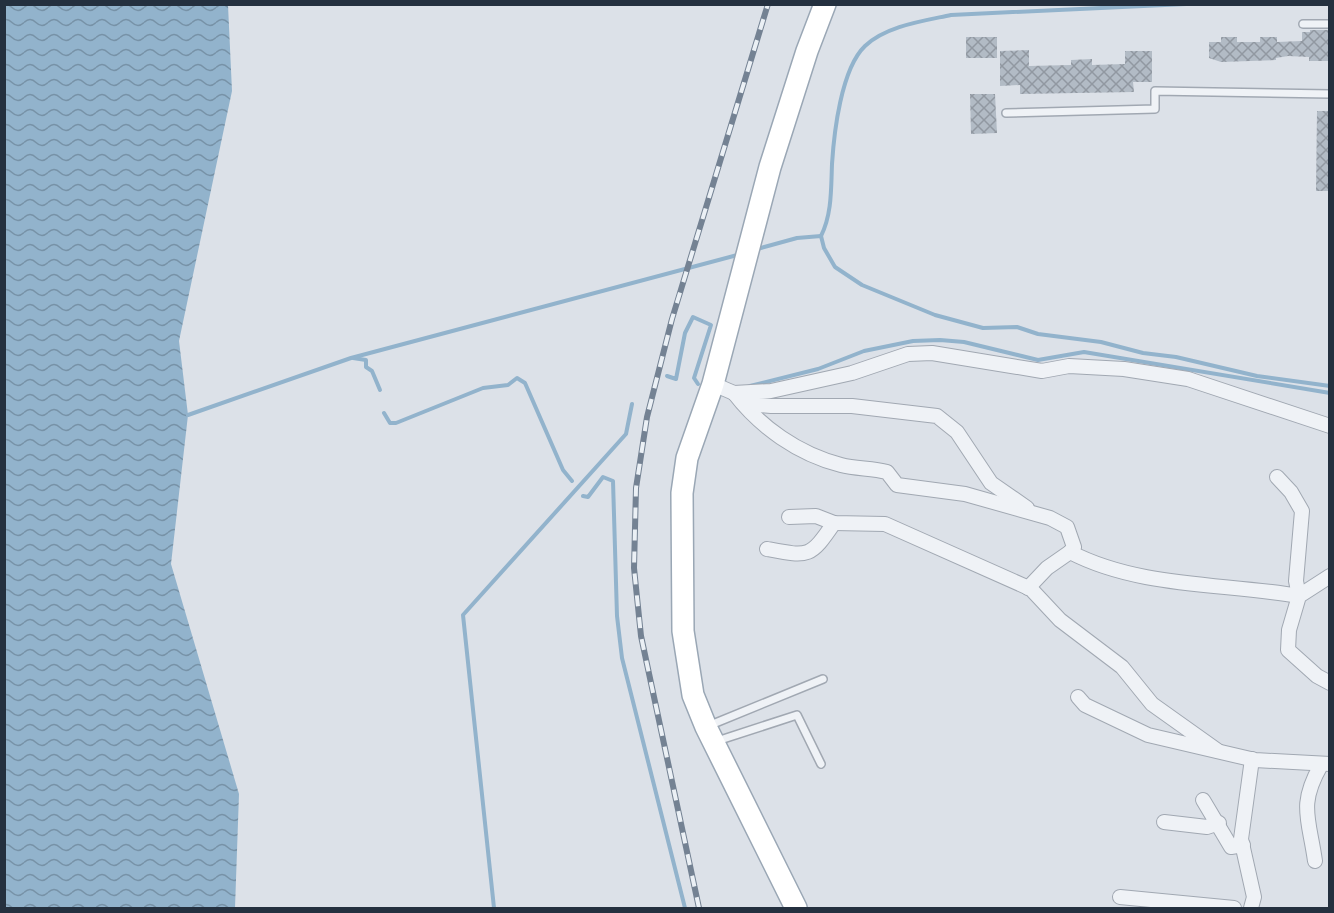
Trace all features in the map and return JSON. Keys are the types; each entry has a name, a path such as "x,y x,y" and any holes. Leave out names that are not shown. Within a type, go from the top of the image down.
{"main road":[{"path":"796,909 693,695 686,653 681,524 687,458 713,384 770,167 807,51 825,4"}],"street":[{"path":"734,393 771,391 823,380 908,354 932,353 1042,371 1069,366 1113,368 1188,379 1329,426"},
{"path":"713,384 765,405 852,406 937,416 957,432 991,483 1032,513"},
{"path":"734,393 748,412 784,440 830,462 887,472 897,485 965,494 1050,518 1067,527 1074,540 1074,547 1047,568 1028,588"},
{"path":"1277,477 1292,492 1302,511 1296,581 1299,596 1289,630 1288,650 1317,676 1329,683"},
{"path":"789,517 816,516 834,523 885,524 1028,588 1060,620 1122,667 1152,704 1218,751"},
{"path":"768,549 798,554 811,552 819,546 834,523"},
{"path":"1070,552 1106,568 1203,586 1299,596 1329,576"},
{"path":"1078,697 1085,705 1148,735 1252,759 1325,765"},
{"path":"1251,909 1254,897 1241,839 1252,759"},
{"path":"1315,861 1305,802 1312,782 1325,765"},
{"path":"1203,800 1219,823 1231,847 1243,845"},
{"path":"1164,822 1207,827 1219,823"},
{"path":"1120,897 1234,909"}],"lane":[{"path":"1303,24 1329,24"},
{"path":"1006,113 1155,109 1155,91 1329,94"},
{"path":"710,734 823,679"},
{"path":"710,734 797,716 821,764"}],"water":[{"path":"5,4 228,5 232,91 179,341 188,415 171,564 239,794 235,908 5,908"}],"building":[{"path":"1310,30 1329,30 1329,61 1309,61 1309,57 1288,56 1276,58 1276,60 1221,62 1209,58 1209,42 1221,42 1221,37 1237,37 1237,42 1260,42 1260,37 1277,37 1277,42 1302,41 1302,32 1310,32"},
{"path":"966,37 997,37 997,58 966,58"},
{"path":"1029,50 1029,66 1071,65 1071,60 1092,59 1092,65 1125,64 1125,51 1152,51 1152,82 1133,82 1134,92 1020,94 1020,85 1000,86 1000,51"},
{"path":"970,94 995,94 997,133 971,134"},
{"path":"1317,111 1329,111 1329,191 1316,191"}],"waterway":[{"path":"821,236 829,210 840,102 857,56 874,39 905,25 951,15 1186,4"},
{"path":"757,249 797,238 821,236 824,248 835,267 862,285 935,315 983,328 1017,327 1038,334 1101,342 1143,353 1176,357 1257,376 1330,386"},
{"path":"188,415 351,358 741,254"},
{"path":"667,376 676,379 685,333 693,317 711,325 694,378 698,384"},
{"path":"750,386 818,369 864,351 913,341 940,340 964,342 1038,360 1084,352 1330,393"},
{"path":"353,358 366,360 366,367 372,371 380,390"},
{"path":"384,413 390,423 396,423 483,388 508,385 517,378 525,383 563,470 572,481"},
{"path":"494,908 463,615 626,434 632,404"},
{"path":"583,496 588,497 603,477 613,481 617,616 622,658 685,908"}],"railway":[{"path":"699,908 641,636 634,568 636,488 647,417 672,319 768,4"}]}
